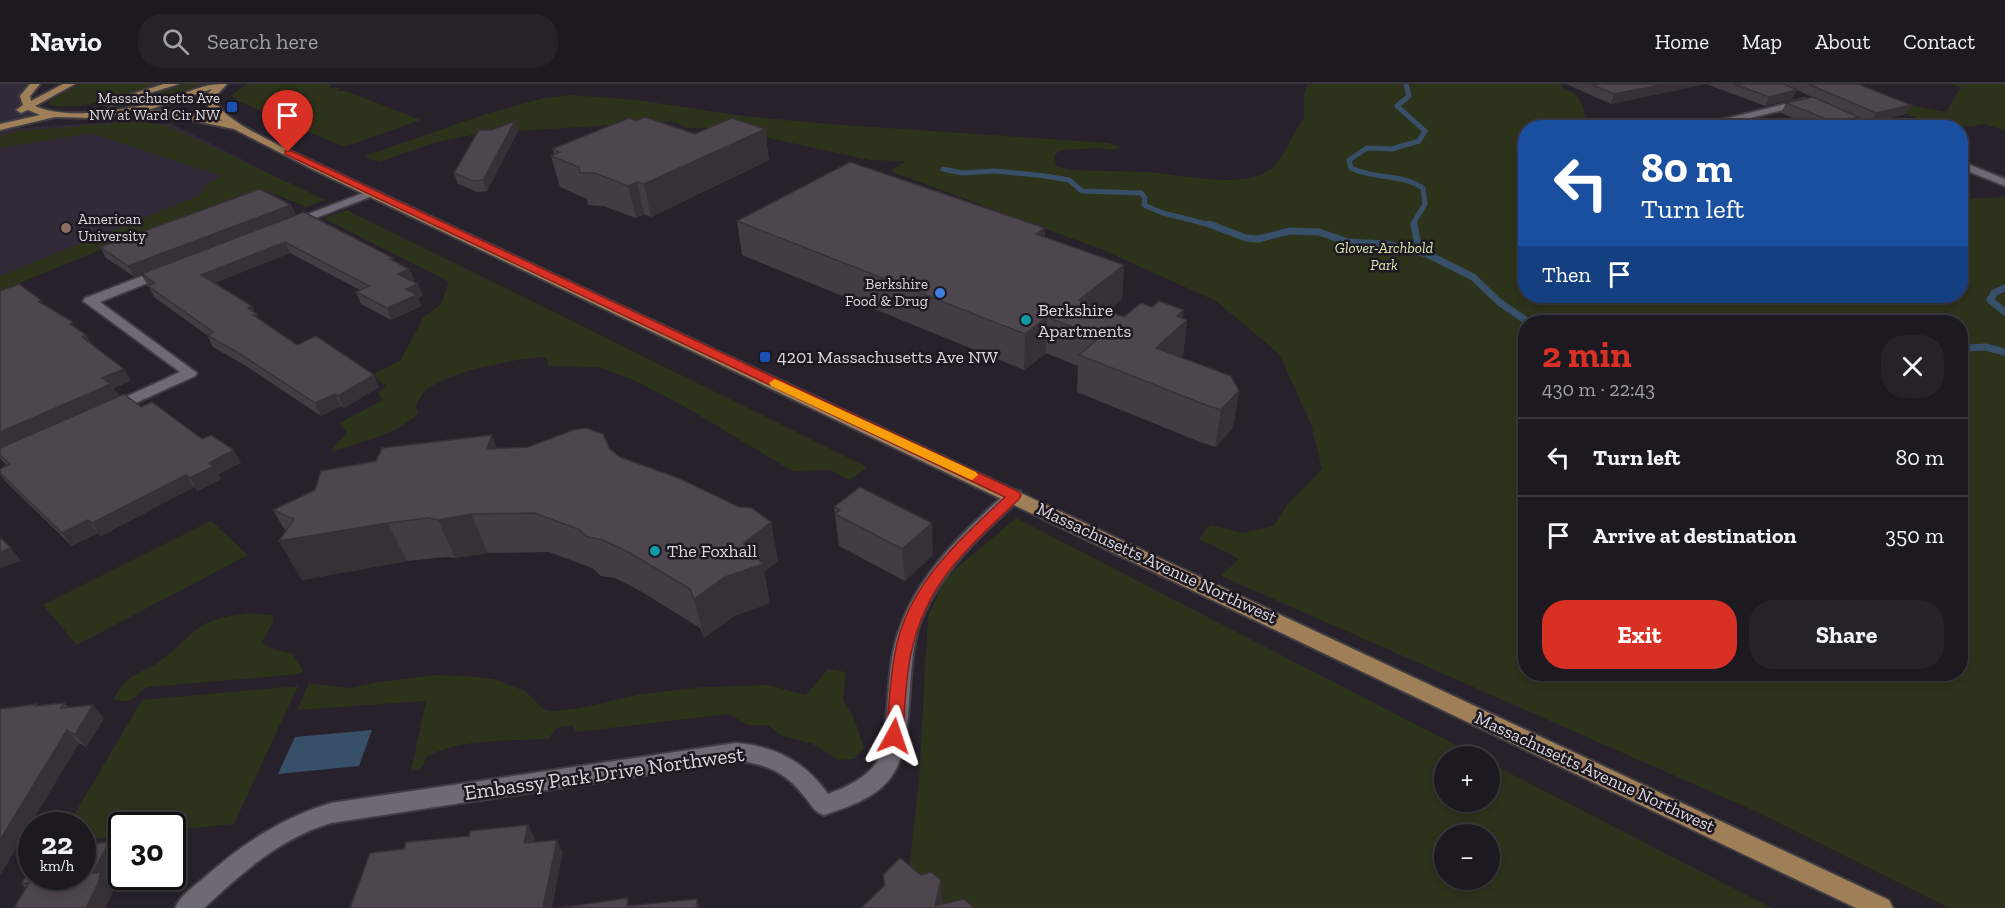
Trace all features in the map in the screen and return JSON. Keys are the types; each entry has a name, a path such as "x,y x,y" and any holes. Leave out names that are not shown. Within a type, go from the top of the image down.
{"main road":[{"path":"28,106 25,96 35,84"},
{"path":"0,120 70,84"},
{"path":"0,127 117,101 174,84"},
{"path":"28,106 56,114 93,115 165,102 216,84"},
{"name":"Massachusetts Avenue Northwest","path":"222,84 208,97 209,103 237,126 371,192 1881,908"},
{"name":"Massachusetts Avenue Northwest","path":"93,115 173,114 237,126"}],"street":[{"path":"1789,92 1819,105"},
{"path":"1728,120 1809,101"},
{"path":"1830,110 1853,120"},
{"path":"1968,168 2005,183"},
{"path":"278,228 371,192"},
{"path":"99,414 190,373 90,301 180,266"},
{"name":"Embassy Park Drive Northwest","path":"187,908 270,837 300,822 331,813 736,752 751,752 776,759 789,766 825,806 853,793 873,782 887,766 893,746 903,651 913,617 928,586 957,550 1014,495"}],"shaded area":[{"name":"American University","path":"0,84 35,84 25,101 42,112 13,122 19,128 116,122 172,124 265,171 0,286"}],"green space":[{"path":"79,84 164,84 89,104 59,106 49,104 50,101"},
{"path":"183,84 207,84 153,102 101,109"},
{"path":"247,84 332,84 330,88 340,88 338,91 346,91 421,120 344,147 238,101 231,95"},
{"name":"Glover-Archbold Park","path":"1308,84 1563,84 1561,86 1575,94 1582,106 1585,120 1518,120 1518,303 1968,303 1968,199 2005,197 2005,908 1949,908 1757,812 1221,576 1239,559 1199,539 1207,527 1212,525 1242,533 1274,526 1287,505 1322,469 1311,424 1279,354 1216,301 1098,248 890,171 906,161 869,160 723,128 687,128 674,122 665,122 482,133 437,142 379,162 364,156 489,113 544,98 571,95 636,100 745,116 828,124 1109,143 1121,148 1060,150 1054,156 1056,165 1069,170 1148,172 1232,180 1263,174 1274,166 1304,119 1304,95"},
{"path":"1949,84 2005,84 2005,131 1985,124 1968,127 1968,120 1922,120 1862,96 1946,112 1961,87"},
{"path":"139,121 167,126 326,200 306,207 264,190 93,253 0,291 0,276 198,196 210,182 222,176 91,133 0,148 0,137 17,131"},
{"path":"347,210 867,467 850,480 830,470 792,471 680,404 631,379 597,367 549,366 546,358 543,357 480,368 446,379 423,393 416,406 419,413 408,422 388,433 334,452 331,450 347,433 339,423 383,400 378,393 386,386 374,376 400,361 423,318 441,304 449,282 323,218"},
{"path":"1016,518 1458,746 1434,746 1434,812 1500,812 1500,768 1772,908 920,908 906,897 919,780 928,616 945,578"},
{"path":"211,521 248,555 77,645 43,605"},
{"path":"248,613 273,615 273,622 262,643 275,650 292,653 303,670 300,674 150,687 131,700 114,699 129,679 171,653 203,625 219,618"},
{"path":"828,669 846,672 843,700 854,718 864,748 854,759 838,760 813,744 782,736 768,725 747,725 729,714 576,732 573,726 561,727 553,732 549,739 470,743 454,746 426,757 422,767 411,771 426,701 297,710 309,683 349,688 436,675 494,679 525,691 543,709 552,711 580,708 642,694 704,687 768,685 806,695"},
{"path":"298,686 234,824 186,829 186,812 108,812 108,837 96,839 96,812 76,812 142,700"}],"water":[{"path":"372,730 359,766 278,774 295,737"}],"building":[{"path":"1591,84 1665,84 1614,94"},
{"path":"1734,84 1784,84 1797,90 1769,97"},
{"path":"1808,84 1858,84 1911,105 1876,113"},
{"path":"1813,97 1859,117 1848,120 1828,120 1786,103"},
{"path":"645,117 695,134 732,118 765,129 644,184 637,182 628,186 595,173 580,173 579,167 551,156 560,152 552,149 629,118 636,121"},
{"path":"515,121 483,180 473,181 454,173 479,130 491,130"},
{"path":"850,162 1045,228 1036,234 1124,265 1079,300 1124,317 1141,303 1152,307 1159,301 1184,310 1177,316 1187,320 1156,348 1231,376 1239,391 1221,410 1206,405 1079,355 1100,337 1047,317 1025,334 737,221"},
{"path":"260,189 291,205 128,266 100,247"},
{"path":"304,212 393,258 390,259 409,269 398,274 418,284 406,289 417,295 387,308 356,292 369,286 285,242 201,275 252,306 248,308 257,314 253,315 297,345 316,336 374,375 338,396 335,394 315,403 207,335 213,332 148,286 155,283 141,274"},
{"path":"19,284 42,301 39,302 73,322 70,324 86,335 82,337 124,369 102,378 111,384 0,432 0,291"},
{"path":"124,394 141,407 152,402 202,439 211,435 234,450 209,463 214,466 190,478 186,475 92,523 88,520 62,533 0,473 0,469 10,464 0,455 0,448"},
{"path":"586,428 603,434 610,449 620,457 681,479 739,507 752,508 771,522 744,543 763,564 725,577 694,599 690,589 630,553 603,540 588,537 578,529 534,513 471,514 438,520 428,518 279,541 294,519 273,510 315,490 321,471 376,461 382,448 492,435 487,449 528,447 573,430"},
{"path":"860,487 932,523 902,549 835,514 840,510 834,507"},
{"path":"0,537 11,548 0,552"},
{"path":"64,703 61,708 93,705 75,735 67,730 0,840 0,709"},
{"path":"528,825 524,843 557,840 543,908 350,908 370,853 404,849 406,842 469,836 470,831"},
{"path":"108,842 96,867 96,843"},
{"path":"900,858 921,875 931,872 941,880 935,906 964,899 974,908 861,908 885,885 883,875"},
{"path":"101,872 99,878 101,877 96,887 96,873"},
{"path":"25,890 95,890 86,908 14,908"},
{"path":"628,898 627,906 697,899 696,908 559,908"}],"waterway":[{"path":"1406,84 1409,96 1397,106 1425,131 1419,141 1392,149 1367,148 1349,160 1351,168 1360,172 1405,180 1423,188 1425,204 1414,222 1415,226"},
{"path":"943,169 962,173 995,171 1045,176 1069,180 1082,191 1141,193 1145,198 1144,205 1163,213 1213,225"},
{"path":"1209,224 1213,225"},
{"path":"1414,224 1417,240 1427,254"},
{"path":"1213,225 1246,238 1258,239 1290,231 1319,232 1348,242 1386,244 1427,254"},
{"path":"1427,254 1473,277 1499,302 1518,315"},
{"path":"2005,288 1994,293 1990,300 2005,312"},
{"path":"1968,348 1985,347 2005,352"}],"slow traffic":[{"path":"775,383 972,475"}],"place":[{"name":"Massachusetts Ave NW at Ward Cir NW","path":"232,107"},
{"name":"American University","path":"66,228"},
{"name":"Berkshire Food & Drug","path":"940,293"},
{"name":"Berkshire Apartments","path":"1026,320"},
{"name":"4201 Massachusetts Ave NW","path":"765,357"},
{"name":"The Foxhall","path":"655,551"}],"route":[{"path":"288,152 1014,495 963,544 928,586 907,633 900,670 894,736"}]}
